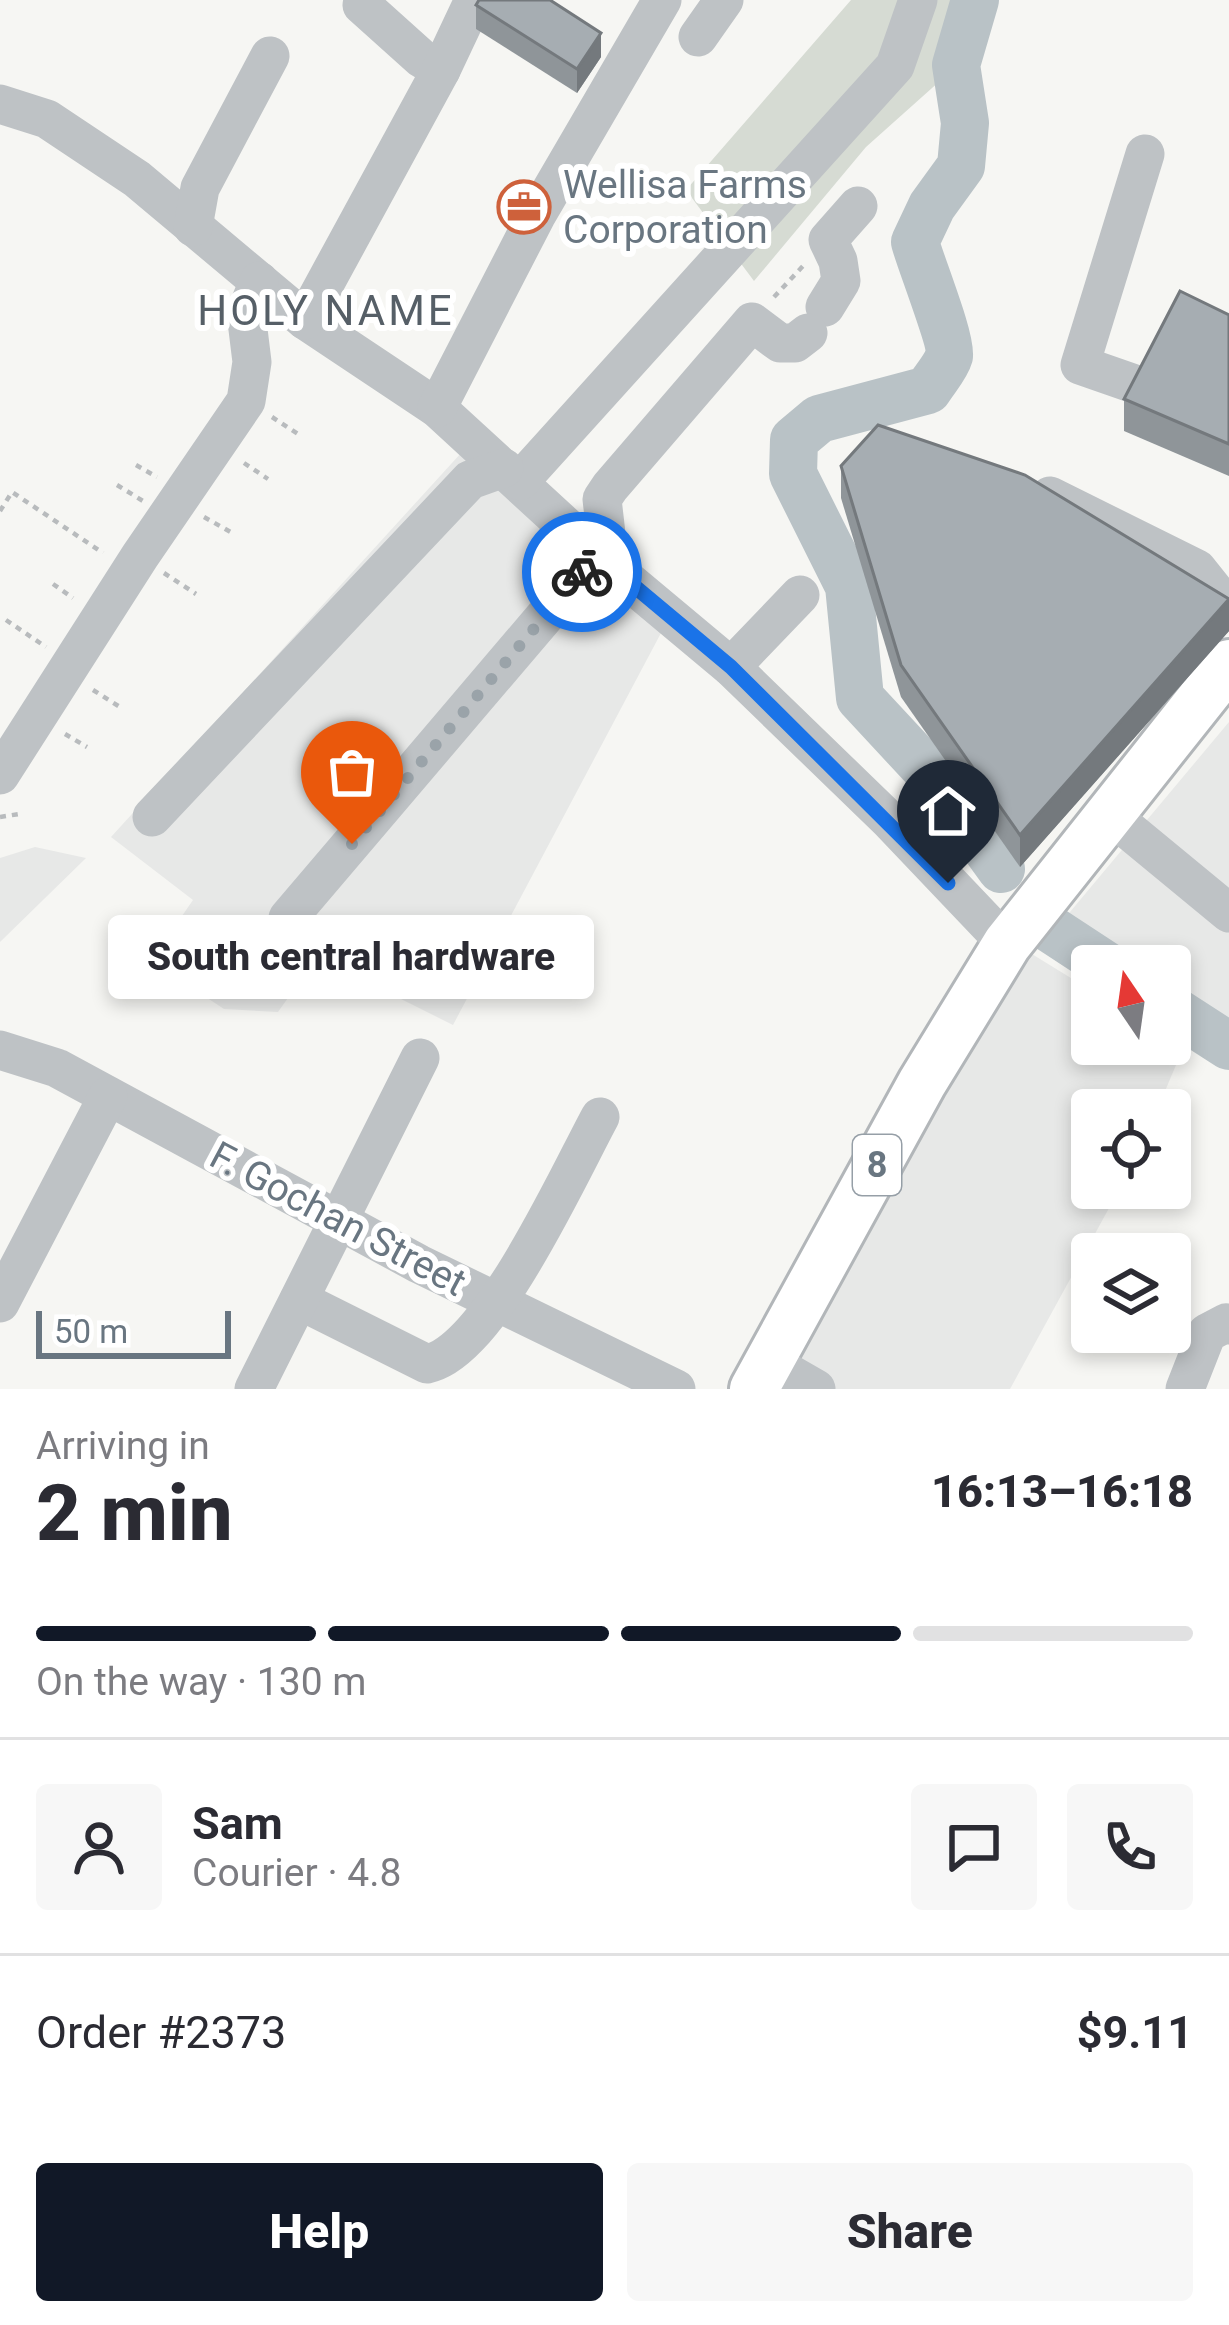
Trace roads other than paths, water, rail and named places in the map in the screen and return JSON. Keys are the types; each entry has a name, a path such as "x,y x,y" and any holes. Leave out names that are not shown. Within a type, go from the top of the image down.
{"main road":[{"name":"8","path":"761,1375 922,1083 1023,922 1109,814 1137,744 1229,664"}],"street":[{"path":"304,320 441,70 474,0"},
{"path":"436,408 536,216 662,0"},
{"path":"698,37 724,0"},
{"path":"152,817 501,476 895,66 918,0"},
{"path":"362,5 441,70"},
{"path":"193,227 200,188 270,56"},
{"path":"0,104 47,119 137,179 304,320 369,359 436,408 501,476 731,667 890,820 1023,922"},
{"path":"1145,154 1079,365 1146,388"},
{"path":"288,918 597,555 607,534 602,499 752,322 780,343 795,344 816,320 841,281 828,240 858,206"},
{"path":"0,775 246,401 252,362 246,314 259,281"},
{"path":"1012,476 1197,569 1229,609"},
{"path":"731,667 800,595"},
{"path":"1109,814 1229,913"},
{"name":"F. Gochan Street","path":"0,1050 57,1069 497,1304 676,1389"},
{"path":"254,1389 420,1058"},
{"path":"0,1303 108,1096"},
{"path":"299,1300 427,1364 443,1360 497,1304 600,1117"},
{"path":"1184,1389 1208,1333 1229,1324"},
{"path":"761,1375 816,1389"}],"waterway":[{"path":"975,0 956,65 965,123 961,166 932,206 915,242 949,356 928,390 819,419 794,440 793,474 849,586 860,698 938,782 1001,869"},
{"path":"1046,926 1075,945"},
{"path":"1191,1022 1229,1046"}],"place":[{"name":"Wellisa Farms Corporation","path":"524,207"},
{"name":"South central hardware","path":"352,844"}],"district":[{"name":"HOLY NAME","path":"326,310"}]}
